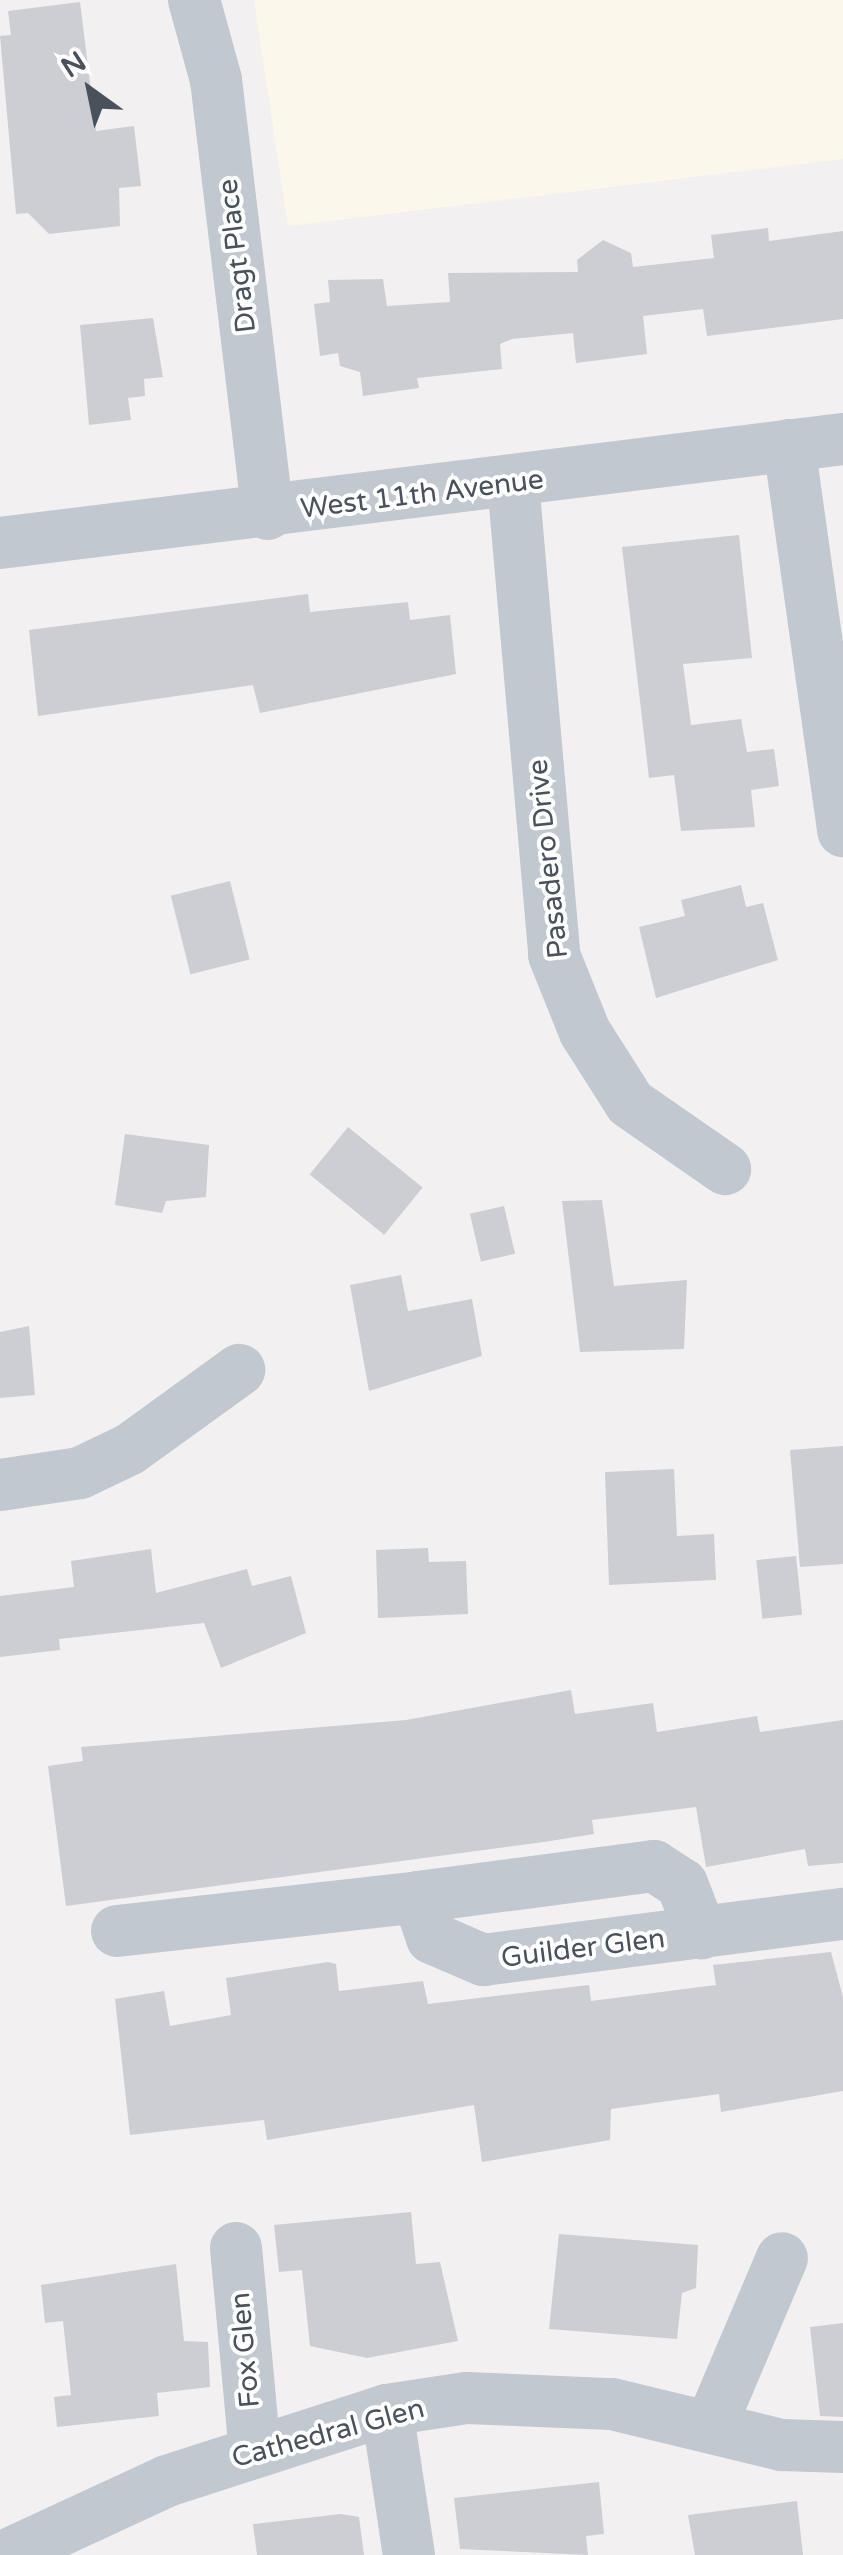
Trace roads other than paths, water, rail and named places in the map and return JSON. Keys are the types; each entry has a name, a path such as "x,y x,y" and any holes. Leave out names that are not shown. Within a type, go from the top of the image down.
{"street":[{"name":"Dragt Place","path":"194,0 216,80 268,514"},
{"name":"West 11th Avenue","path":"0,543 268,514 843,438"},
{"path":"788,445 843,831"},
{"name":"Pasadero Drive","path":"513,482 554,955 584,1032 630,1103 725,1169"},
{"path":"0,1484 80,1473 130,1449 238,1370"},
{"path":"117,1930 654,1866 682,1884 702,1933"},
{"name":"Guilder Glen","path":"418,1897 432,1938 483,1960 843,1914"},
{"name":"Fox Glen","path":"236,2248 255,2451"},
{"path":"712,2423 782,2258"},
{"name":"Cathedral Glen","path":"7,2555 255,2451 387,2410 466,2398 594,2403 712,2423 782,2444 843,2448"},
{"path":"387,2410 409,2555"}]}
